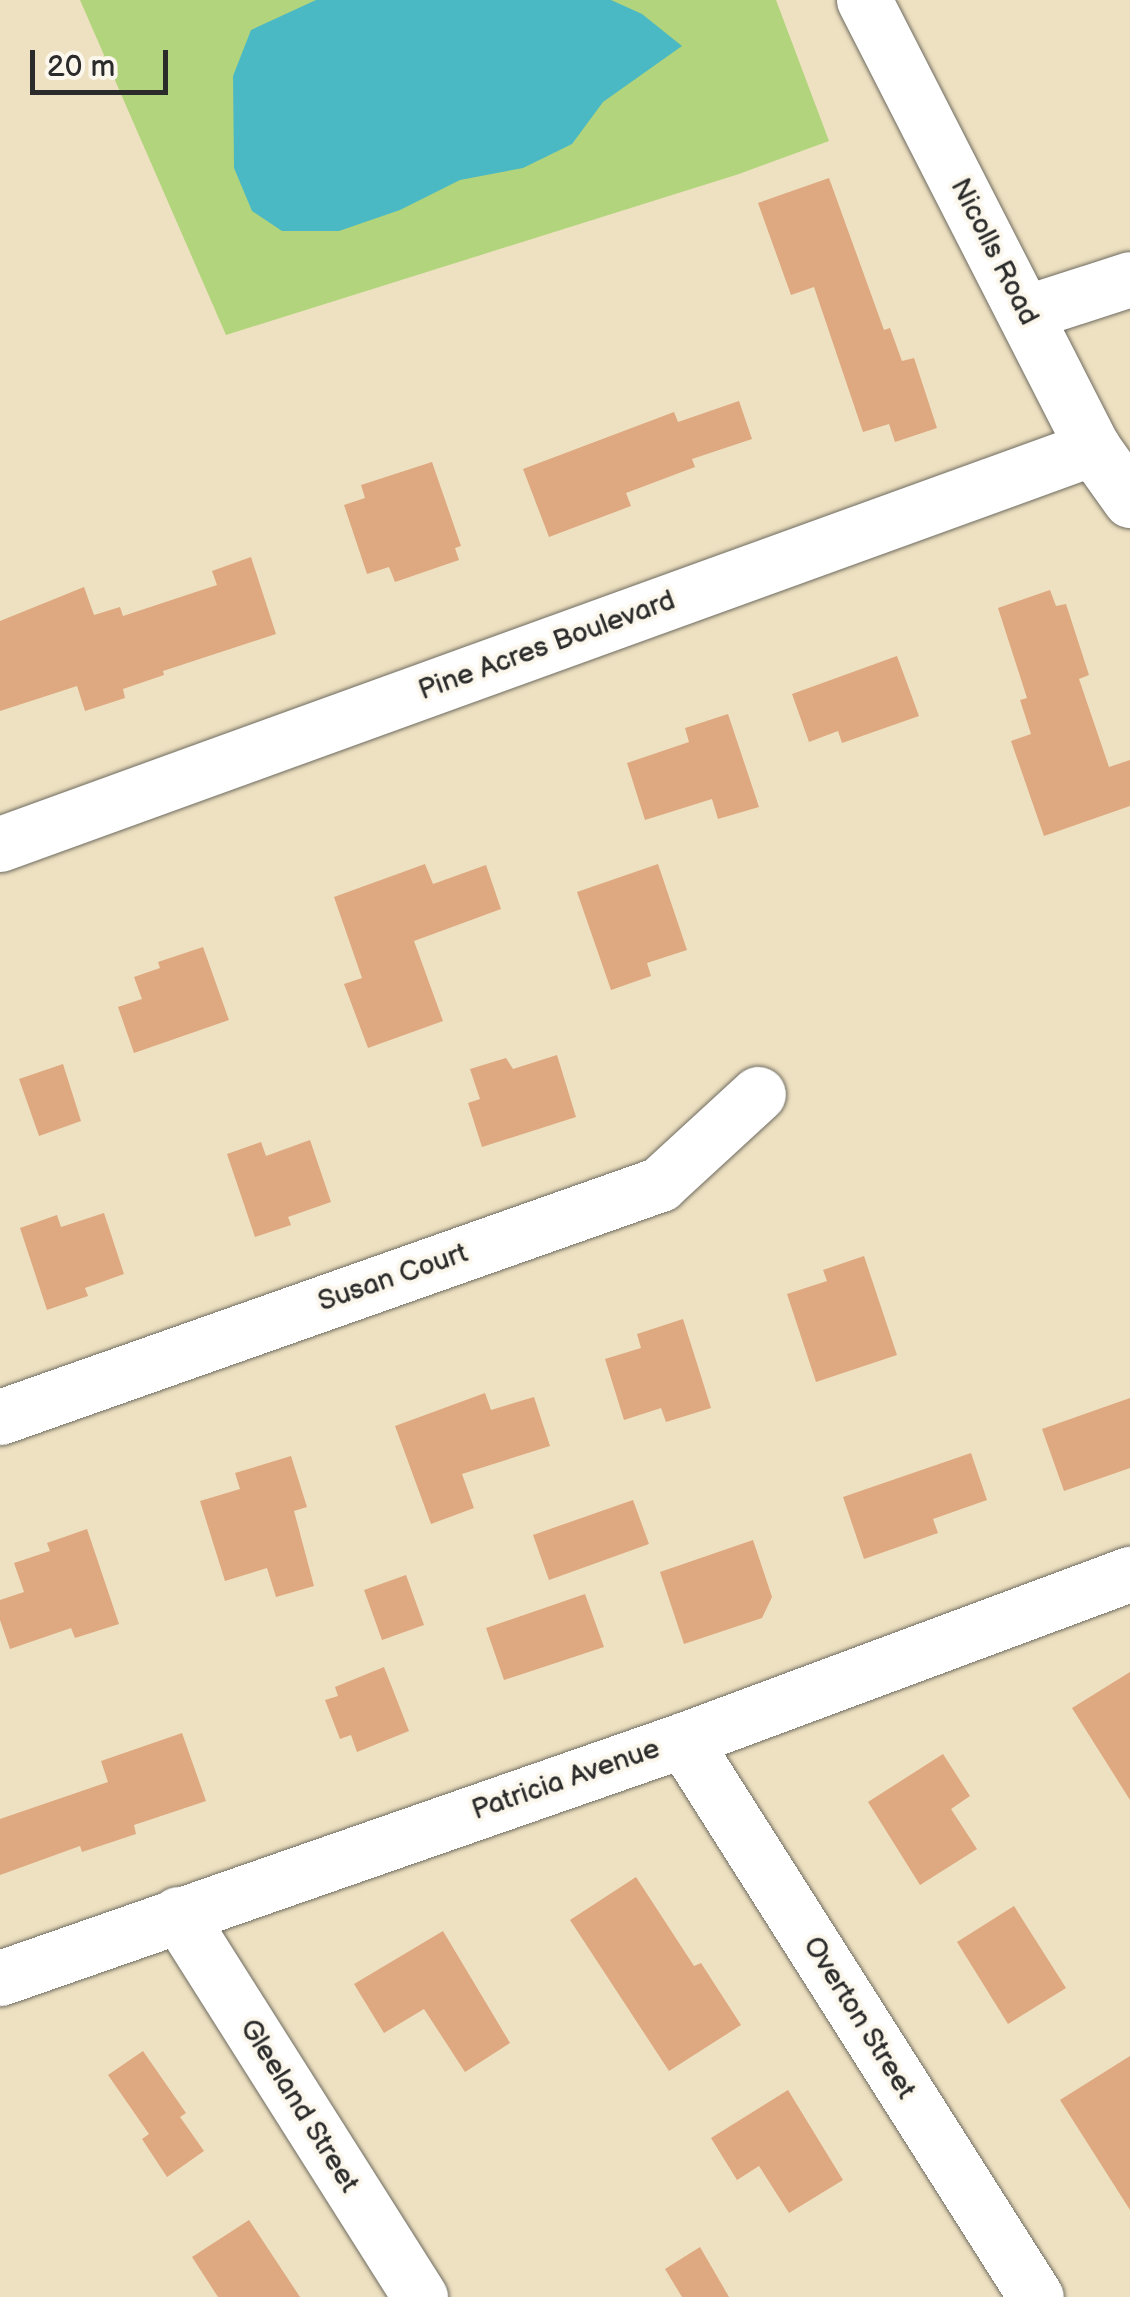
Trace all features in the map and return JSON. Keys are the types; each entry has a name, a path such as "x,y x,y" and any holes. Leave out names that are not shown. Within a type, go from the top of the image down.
{"street":[{"name":"Nicolls Road","path":"864,0 1093,448 1130,500"},
{"path":"1025,313 1130,280"},
{"name":"Pine Acres Boulevard","path":"0,844 1093,448"},
{"name":"Susan Court","path":"0,1417 660,1184 758,1094"},
{"name":"Patricia Avenue","path":"0,1978 683,1740 1130,1574"},
{"name":"Overton Street","path":"683,1740 1036,2297"},
{"name":"Gleeland Street","path":"178,1914 420,2297"}],"green space":[{"path":"80,0 776,0 829,141 739,174 226,335"}],"water":[{"path":"316,0 611,0 642,14 682,46 603,102 572,144 523,168 460,180 400,210 339,231 282,231 252,211 234,168 233,76 251,30"}],"building":[{"path":"829,178 884,330 890,328 902,361 914,358 937,428 895,442 889,424 863,432 814,287 791,295 758,203"},
{"path":"739,401 752,439 692,459 695,467 626,493 631,506 549,537 523,469 674,412 678,422"},
{"path":"432,462 461,546 455,548 459,560 395,582 389,567 367,574 344,505 365,498 361,485"},
{"path":"251,557 276,634 163,671 164,675 123,689 125,698 85,711 77,686 0,711 0,621 84,587 94,615 120,607 123,616 217,585 212,571"},
{"path":"1050,590 1056,606 1066,604 1089,675 1079,679 1109,767 1130,760 1130,806 1044,836 1011,741 1031,734 1020,700 1027,698 998,608"},
{"path":"897,656 919,716 842,743 838,731 809,742 792,694"},
{"path":"728,714 759,807 718,819 712,799 645,820 627,763 689,742 685,728"},
{"path":"425,864 433,884 486,865 501,909 414,941 443,1021 368,1048 344,984 362,978 334,897"},
{"path":"658,864 687,950 647,963 651,976 611,990 577,892"},
{"path":"203,947 229,1020 134,1053 118,1007 142,999 134,977 160,968 158,962"},
{"path":"557,1055 576,1117 482,1147 468,1103 480,1099 470,1069 506,1058 513,1069"},
{"path":"63,1064 81,1121 39,1136 19,1079"},
{"path":"310,1140 331,1202 288,1217 291,1225 255,1237 227,1154 261,1142 266,1156"},
{"path":"104,1213 124,1274 85,1288 88,1296 47,1310 20,1228 57,1215 61,1227"},
{"path":"864,1256 897,1355 816,1382 787,1294 827,1281 823,1270"},
{"path":"683,1319 711,1408 666,1422 661,1408 624,1420 605,1359 641,1348 637,1334"},
{"path":"485,1393 491,1410 534,1397 550,1446 462,1474 474,1508 431,1524 395,1426"},
{"path":"1130,1398 1130,1468 1064,1491 1042,1429"},
{"path":"971,1453 987,1500 933,1519 938,1533 864,1559 843,1497"},
{"path":"291,1456 307,1507 294,1511 314,1586 276,1597 267,1568 225,1581 200,1501 240,1489 235,1473"},
{"path":"633,1500 649,1544 549,1580 533,1535"},
{"path":"87,1529 119,1624 75,1638 71,1628 10,1649 0,1620 0,1600 24,1592 14,1563 50,1551 47,1543"},
{"path":"753,1540 772,1597 762,1618 684,1644 660,1572"},
{"path":"406,1575 424,1625 382,1640 364,1590"},
{"path":"585,1594 604,1647 504,1680 486,1628"},
{"path":"384,1667 409,1731 357,1752 351,1735 340,1739 325,1700 338,1696 335,1687"},
{"path":"1130,1672 1130,1800 1072,1708"},
{"path":"182,1733 206,1801 134,1825 136,1834 82,1852 80,1846 0,1875 0,1819 108,1782 101,1761"},
{"path":"943,1754 970,1796 951,1809 977,1849 920,1885 868,1802"},
{"path":"636,1877 694,1966 701,1963 741,2025 669,2071 570,1920"},
{"path":"1014,1906 1066,1988 1008,2024 957,1942"},
{"path":"443,1931 510,2043 465,2072 424,2009 384,2033 354,1984"},
{"path":"143,2051 186,2113 180,2117 204,2151 167,2177 142,2139 149,2134 108,2075"},
{"path":"1130,2056 1130,2210 1060,2100"},
{"path":"788,2090 843,2180 789,2213 759,2166 737,2180 711,2138"},
{"path":"249,2220 300,2297 218,2297 192,2257"},
{"path":"700,2247 729,2297 682,2297 665,2269"}]}
